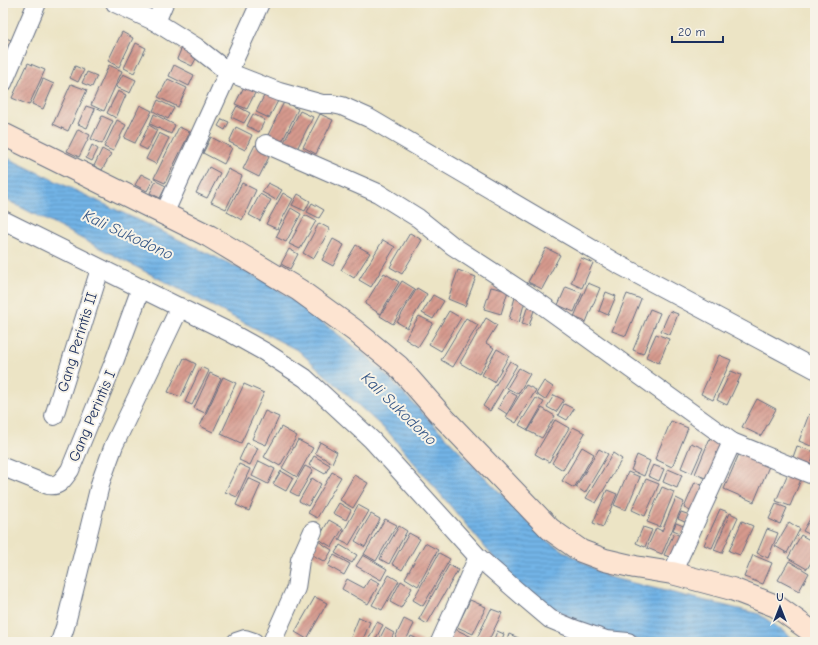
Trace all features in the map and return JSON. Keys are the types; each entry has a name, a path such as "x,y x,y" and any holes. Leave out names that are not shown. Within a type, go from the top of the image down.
{"main road":[{"path":"3,134 209,236 299,290 354,330 398,366 441,415 550,529 581,551 604,560 635,568 672,573 732,589 776,606 815,634"}],"street":[{"path":"3,84 37,3"},
{"path":"115,3 156,22 196,48 228,72 279,92 322,104 342,106 369,118 616,263 815,369"},
{"path":"156,22 164,3"},
{"path":"164,214 260,3"},
{"path":"266,144 378,193 418,218 453,246 534,299 732,442 815,476"},
{"path":"3,220 231,333 265,352 305,378 372,440 478,557 524,598 550,619 606,640 628,642"},
{"name":"Gang Perintis II","path":"54,416 100,269"},
{"name":"Gang Perintis I","path":"3,467 54,486 60,484 70,470 112,370 141,288"},
{"path":"60,642 101,481 114,445 180,308"},
{"path":"672,573 732,442"},
{"path":"272,642 296,588 300,560 313,531"},
{"path":"440,642 478,557"},
{"path":"236,642 245,639 254,642"}],"water":[{"name":"Kali Sukodono","path":"3,156 270,283 368,357 547,541 608,577 759,614 798,642 649,642 598,633 520,589 390,434 299,351 3,198"}],"building":[{"path":"122,32 133,38 119,67 108,61"},
{"path":"3,37 11,40 3,58"},
{"path":"136,43 146,48 134,73 124,68"},
{"path":"182,47 198,55 192,66 177,59"},
{"path":"28,63 45,70 29,105 12,98"},
{"path":"109,65 122,71 104,111 91,105"},
{"path":"174,65 194,75 189,86 169,76"},
{"path":"75,66 84,70 78,82 70,78"},
{"path":"87,72 97,76 92,87 82,83"},
{"path":"123,74 136,80 130,93 116,87"},
{"path":"43,79 54,84 43,109 32,104"},
{"path":"168,79 187,88 178,107 158,97"},
{"path":"246,83 257,89 247,109 235,104"},
{"path":"71,84 87,90 68,131 53,124"},
{"path":"118,91 126,95 116,118 107,113"},
{"path":"266,92 279,99 269,118 256,112"},
{"path":"158,100 174,108 168,119 153,111"},
{"path":"284,102 298,109 281,144 267,137"},
{"path":"140,105 152,111 135,143 124,138"},
{"path":"86,106 95,109 87,128 78,124"},
{"path":"237,106 250,113 244,123 231,117"},
{"path":"300,111 313,117 296,151 283,144"},
{"path":"154,114 175,125 171,134 150,124"},
{"path":"253,114 265,120 259,132 247,126"},
{"path":"320,114 333,120 316,154 303,147"},
{"path":"102,116 113,121 102,144 91,139"},
{"path":"222,119 229,122 225,130 218,126"},
{"path":"117,120 126,125 113,151 104,147"},
{"path":"149,125 157,130 147,150 139,146"},
{"path":"179,127 190,132 165,183 154,178"},
{"path":"236,127 252,135 245,150 229,142"},
{"path":"78,129 90,135 79,157 67,151"},
{"path":"159,133 169,138 156,164 146,159"},
{"path":"211,137 232,148 224,164 203,153"},
{"path":"92,145 98,149 92,161 86,158"},
{"path":"255,145 271,153 259,177 243,169"},
{"path":"102,149 111,154 102,170 94,166"},
{"path":"209,167 220,173 207,198 196,193"},
{"path":"228,169 242,176 226,209 211,202"},
{"path":"141,174 153,180 147,191 135,185"},
{"path":"156,181 166,186 160,198 150,193"},
{"path":"242,183 256,190 242,220 227,212"},
{"path":"268,183 282,190 276,200 262,192"},
{"path":"283,193 293,199 277,229 266,224"},
{"path":"260,194 271,200 260,221 249,215"},
{"path":"298,194 310,201 305,211 292,205"},
{"path":"312,203 324,210 319,218 307,212"},
{"path":"291,208 301,214 286,242 276,237"},
{"path":"305,215 316,221 300,249 289,244"},
{"path":"319,223 330,229 313,259 303,253"},
{"path":"410,233 422,240 402,274 390,267"},
{"path":"333,239 344,245 333,266 322,260"},
{"path":"383,240 395,247 371,287 359,280"},
{"path":"356,245 370,253 354,278 341,270"},
{"path":"546,248 560,255 542,289 528,282"},
{"path":"289,249 298,254 290,269 281,264"},
{"path":"581,258 593,263 582,288 571,283"},
{"path":"458,270 476,277 465,306 448,299"},
{"path":"384,273 399,282 380,314 365,304"},
{"path":"402,281 415,289 393,324 380,316"},
{"path":"588,283 600,288 586,322 574,317"},
{"path":"491,287 508,291 501,314 484,309"},
{"path":"566,287 582,293 574,312 558,305"},
{"path":"417,288 427,294 407,328 397,322"},
{"path":"606,292 616,296 608,315 599,311"},
{"path":"516,294 526,297 519,323 509,319"},
{"path":"627,294 641,299 626,336 612,331"},
{"path":"433,295 444,301 433,319 422,313"},
{"path":"528,305 535,307 529,326 522,324"},
{"path":"650,309 660,313 643,354 633,350"},
{"path":"449,311 461,318 441,351 429,344"},
{"path":"670,311 678,314 670,335 661,331"},
{"path":"419,316 433,323 418,347 405,339"},
{"path":"466,318 478,325 453,367 441,360"},
{"path":"486,318 497,325 486,343 494,348 479,374 460,363"},
{"path":"656,334 669,339 659,363 646,357"},
{"path":"497,349 509,356 494,382 482,375"},
{"path":"719,355 731,360 713,400 701,394"},
{"path":"184,358 196,364 181,397 168,392"},
{"path":"510,361 517,365 490,411 483,406"},
{"path":"201,367 209,371 192,405 185,402"},
{"path":"519,368 530,374 518,394 507,388"},
{"path":"731,371 741,375 727,405 717,400"},
{"path":"210,373 221,378 205,413 194,408"},
{"path":"223,377 236,383 213,432 200,426"},
{"path":"544,381 553,387 545,400 536,394"},
{"path":"244,384 264,393 241,443 221,434"},
{"path":"526,385 536,390 516,423 506,417"},
{"path":"508,391 517,396 507,414 498,408"},
{"path":"554,395 564,400 556,412 547,407"},
{"path":"536,398 544,402 528,430 519,425"},
{"path":"757,399 776,409 761,436 742,427"},
{"path":"564,404 574,409 567,420 558,415"},
{"path":"542,408 555,416 542,438 528,431"},
{"path":"265,411 279,417 266,445 252,439"},
{"path":"809,414 815,417 815,436 811,446 799,441"},
{"path":"555,420 569,428 549,462 535,454"},
{"path":"671,421 688,428 672,467 655,459"},
{"path":"281,427 297,436 280,466 264,457"},
{"path":"573,427 585,433 563,470 552,463"},
{"path":"710,438 723,444 708,479 695,474"},
{"path":"298,440 313,448 297,477 282,468"},
{"path":"320,442 337,452 332,463 315,453"},
{"path":"247,443 258,448 250,465 239,460"},
{"path":"691,443 703,448 692,473 681,468"},
{"path":"797,446 815,452 810,467 792,460"},
{"path":"582,447 594,454 574,488 562,481"},
{"path":"742,447 772,459 754,502 724,489"},
{"path":"599,449 608,454 585,493 576,487"},
{"path":"613,453 622,459 596,503 586,498"},
{"path":"637,455 650,461 644,476 631,470"},
{"path":"314,456 330,465 325,474 309,465"},
{"path":"259,461 275,469 268,484 252,476"},
{"path":"239,464 250,469 237,497 225,492"},
{"path":"653,465 664,469 659,481 648,476"},
{"path":"305,466 313,470 298,496 290,492"},
{"path":"668,469 682,475 677,488 663,482"},
{"path":"281,471 293,478 286,491 273,484"},
{"path":"789,471 802,477 790,506 776,501"},
{"path":"332,472 341,477 317,518 308,513"},
{"path":"628,472 640,477 626,510 614,505"},
{"path":"354,475 368,483 353,508 340,500"},
{"path":"248,478 261,484 249,511 236,505"},
{"path":"312,478 321,484 308,506 299,501"},
{"path":"646,479 659,484 645,516 632,510"},
{"path":"695,482 704,486 693,512 684,508"},
{"path":"662,487 674,492 660,527 647,522"},
{"path":"607,490 617,494 603,527 593,523"},
{"path":"676,498 684,502 662,554 647,548 656,528 662,531"},
{"path":"339,503 351,510 346,520 333,513"},
{"path":"776,504 787,508 780,524 769,519"},
{"path":"358,505 369,511 349,545 339,540"},
{"path":"720,509 728,512 712,548 704,545"},
{"path":"815,510 815,537 803,531"},
{"path":"681,512 690,515 687,523 678,519"},
{"path":"730,513 738,517 722,553 714,550"},
{"path":"371,514 380,519 365,547 355,541"},
{"path":"385,519 397,525 376,561 364,554"},
{"path":"329,520 343,528 332,547 318,539"},
{"path":"742,521 753,526 740,555 729,551"},
{"path":"789,522 800,529 787,553 775,546"},
{"path":"676,523 686,527 683,534 673,530"},
{"path":"399,526 407,531 389,564 380,559"},
{"path":"643,527 652,530 645,547 636,543"},
{"path":"767,529 778,533 768,558 757,553"},
{"path":"409,533 420,539 402,570 392,564"},
{"path":"674,533 682,537 673,558 664,555"},
{"path":"801,535 815,543 815,556 807,569 788,558"},
{"path":"318,541 332,550 325,562 311,554"},
{"path":"425,543 438,550 418,586 405,578"},
{"path":"340,545 357,555 352,563 335,553"},
{"path":"439,553 450,559 423,606 413,600"},
{"path":"334,555 350,564 344,575 328,566"},
{"path":"363,555 387,569 381,580 356,566"},
{"path":"753,555 772,563 763,584 744,577"},
{"path":"789,561 809,573 799,591 778,580"},
{"path":"449,565 458,570 427,624 419,619"},
{"path":"389,575 399,581 382,610 372,605"},
{"path":"370,578 380,583 368,604 342,589 347,579 364,588"},
{"path":"401,581 412,588 401,608 390,602"},
{"path":"315,597 327,603 307,639 295,632"},
{"path":"470,600 486,607 473,634 457,627"},
{"path":"491,609 502,613 488,642 475,642"},
{"path":"359,617 370,622 362,642 349,642"},
{"path":"404,619 414,624 405,642 393,642"},
{"path":"377,622 383,625 374,642 367,642"},
{"path":"385,628 394,633 390,642 378,642"},
{"path":"455,629 474,638 472,642 454,642 449,640"},
{"path":"497,631 504,634 501,642 493,642"},
{"path":"509,634 523,640 522,642 506,642"},
{"path":"411,636 424,642 408,642"}]}
